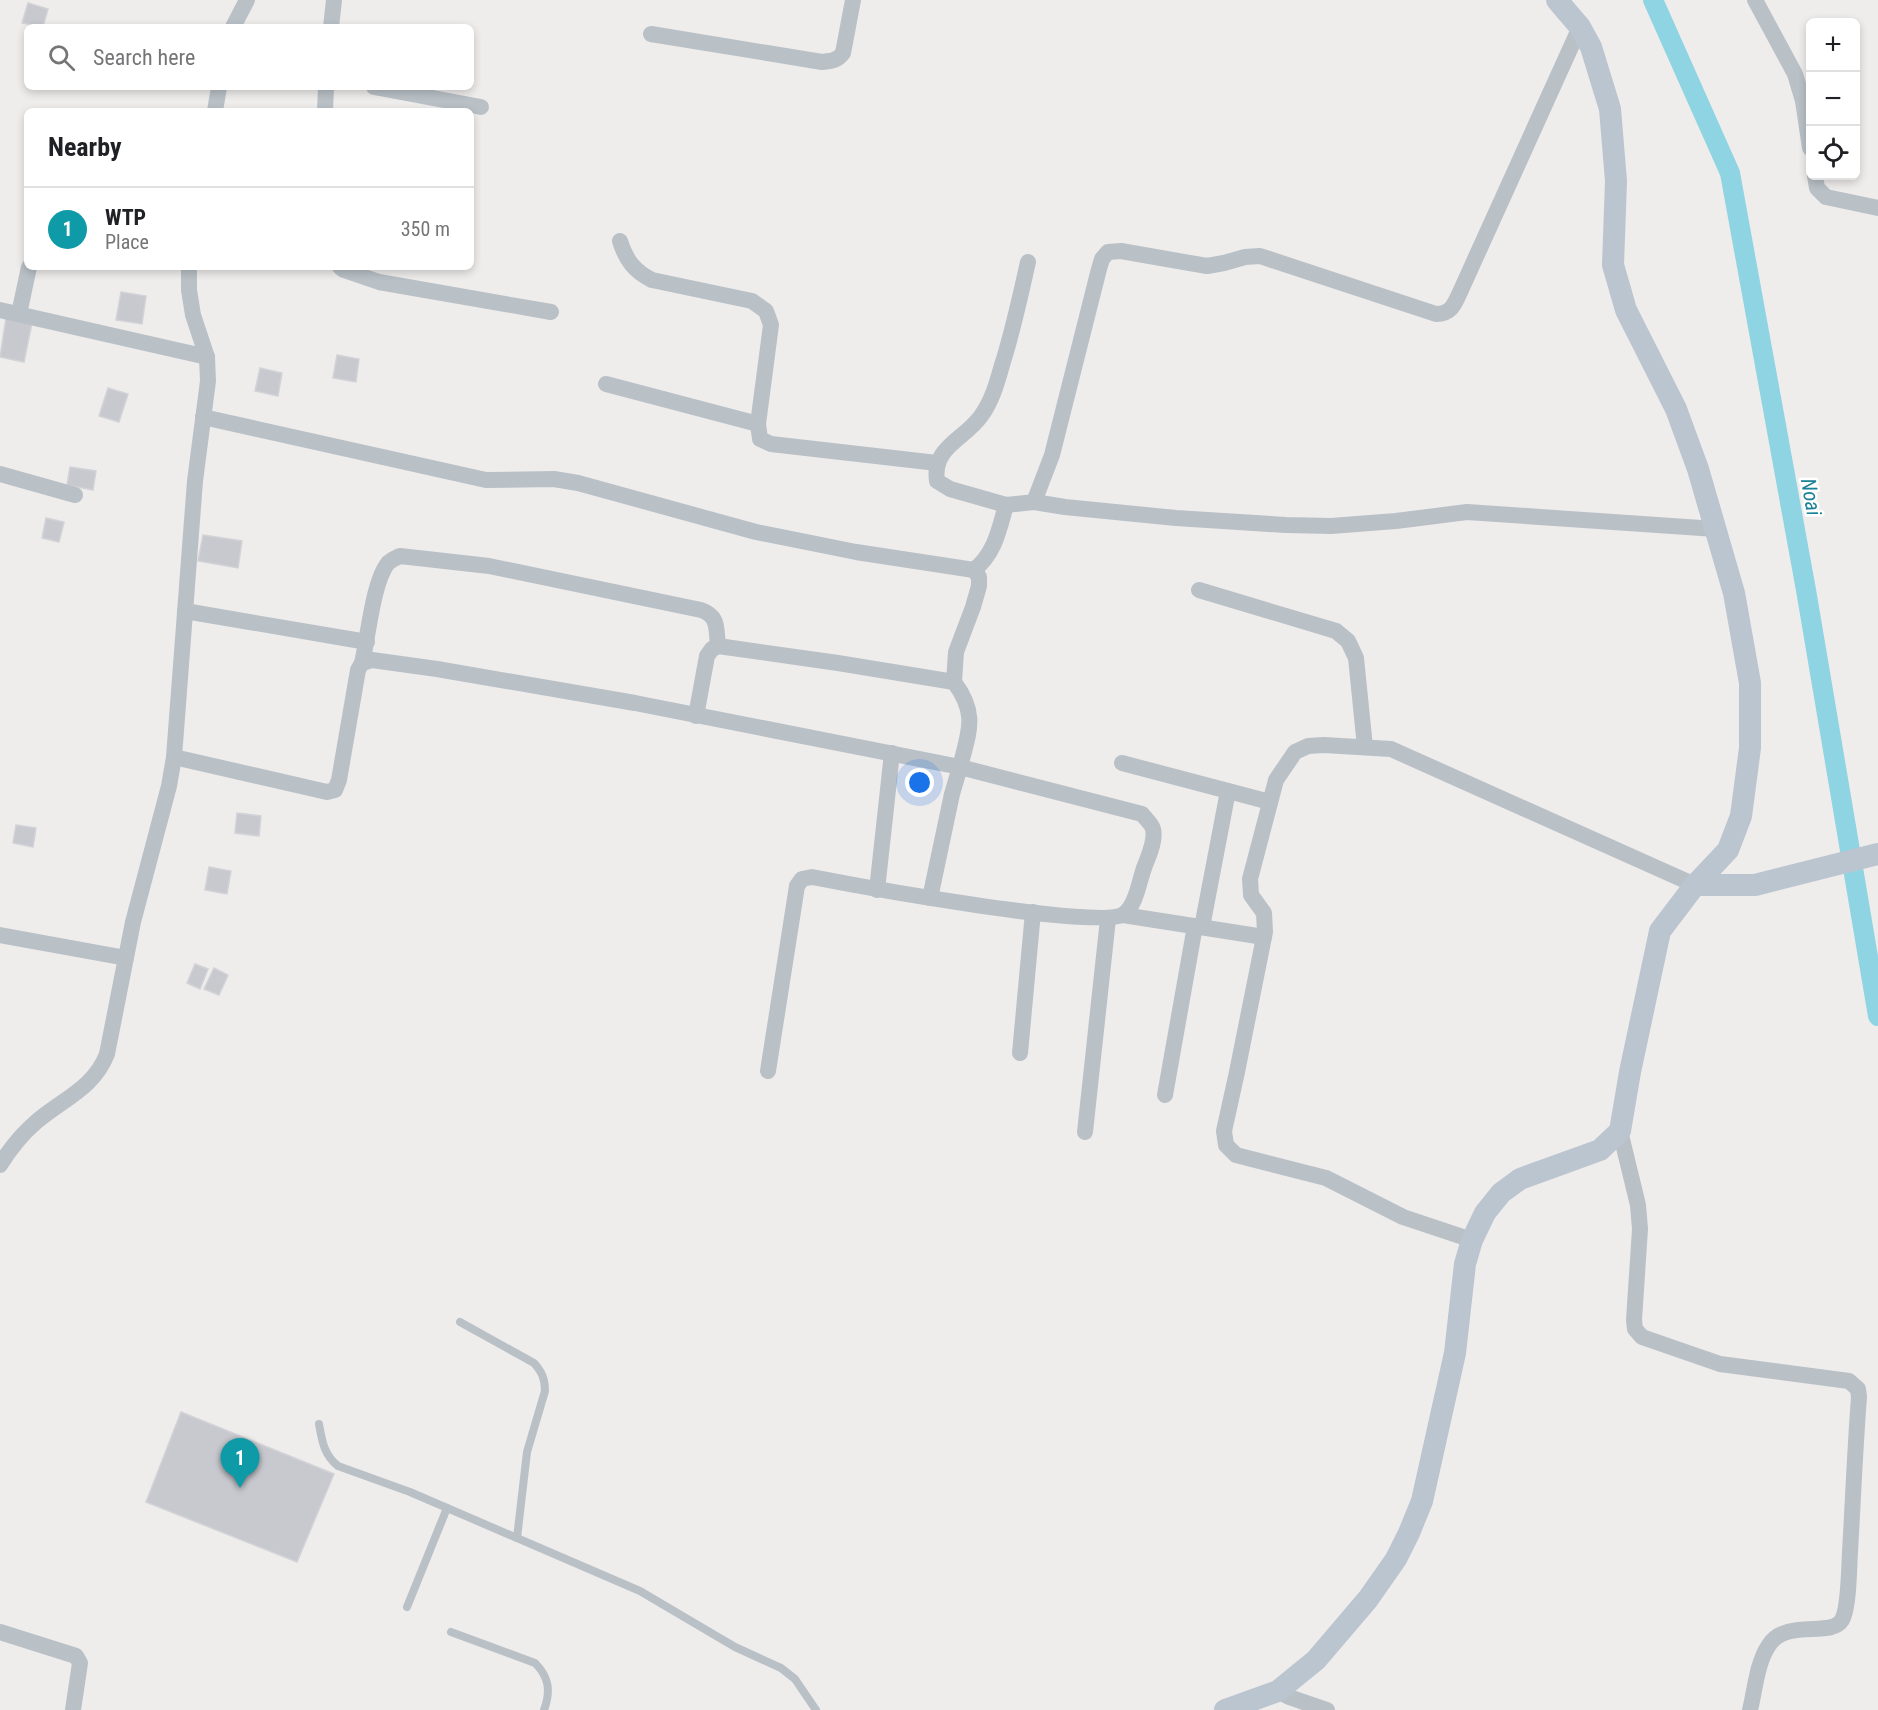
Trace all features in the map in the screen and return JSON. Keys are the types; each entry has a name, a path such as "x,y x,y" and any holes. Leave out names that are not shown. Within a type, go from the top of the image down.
{"street":[{"path":"235,24 247,0"},
{"path":"331,24 334,0"},
{"path":"651,34 833,62 843,53 853,0"},
{"path":"1557,0 1580,27 1591,47 1610,109 1616,181 1613,265 1626,310 1676,410 1698,468 1734,593 1750,683 1750,748 1741,816 1728,850 1695,885 1660,931 1630,1072 1620,1131 1638,1205 1640,1229 1635,1329 1642,1336 1663,1345 1720,1364 1849,1381 1858,1389 1859,1397 1849,1569 1844,1615 1841,1623 1833,1627 1785,1631 1776,1637 1762,1659 1750,1710"},
{"path":"1755,0 1795,74 1803,101 1807,126"},
{"path":"1034,502 1052,455 1099,269 1102,259 1108,252 1121,251 1207,266 1245,256 1260,256 1436,314 1445,314 1451,310 1461,290 1580,27"},
{"path":"215,108 218,90"},
{"path":"325,108 326,90"},
{"path":"390,90 482,107"},
{"path":"1816,180 1817,188 1826,197 1878,208"},
{"path":"620,241 626,259 639,273 652,280 752,301 766,311 771,325 758,424 760,439 771,444 937,463"},
{"path":"1028,262 1012,333 992,398 980,418 939,458 937,463 935,471 937,481 950,489 1006,505 1034,502 1176,518 1286,525 1331,526 1396,522 1467,512 1716,529"},
{"path":"19,314 28,270"},
{"path":"0,1164 23,1134 92,1080 101,1070 133,922 169,786 174,757 195,481 208,381 207,357 193,315 189,270"},
{"path":"344,270 379,282 551,312"},
{"path":"0,310 207,357"},
{"path":"606,384 758,424"},
{"path":"203,417 486,480 555,479 578,483 756,532 855,552 974,570 979,577 979,585 956,652 954,682"},
{"path":"0,474 75,495"},
{"path":"974,570 984,562 996,543 1006,505"},
{"path":"174,757 327,792 334,790 339,780 358,670 362,663 378,588 384,569 391,560 400,556 412,555 489,566 701,610 710,613 715,619 718,646"},
{"path":"1199,590 1336,631 1348,641 1356,658 1365,747"},
{"path":"185,611 367,642"},
{"path":"696,716 707,656 712,649 718,646 954,682 963,693 969,707 970,724 952,794 930,898"},
{"path":"362,663 372,660 437,669 960,766 1142,814 1153,828 1153,843 1131,906 1116,917 1085,1132"},
{"path":"1472,1240 1402,1217 1326,1178 1236,1155 1226,1144 1224,1131 1264,937 1264,913 1251,895 1250,879 1275,780 1295,752 1308,746 1324,745 1391,749 1695,885 1755,885 1878,854"},
{"path":"877,890 892,753"},
{"path":"1122,763 1270,802"},
{"path":"1165,1095 1228,791"},
{"path":"768,1071 796,886 802,879 812,877 877,890 1033,912 1116,917 1264,937"},
{"path":"1020,1053 1033,912"},
{"path":"0,935 126,958"},
{"path":"1225,1710 1278,1691 1316,1660 1361,1608 1396,1559 1422,1501 1455,1353 1465,1264 1472,1240 1485,1213 1501,1193 1520,1179 1600,1150 1620,1131"},
{"path":"0,1632 76,1656 79,1659 73,1710"},
{"path":"1278,1691 1288,1697 1327,1710"}],"lane":[{"path":"460,1322 534,1363 542,1372 545,1381 545,1391 525,1466 517,1538"},
{"path":"319,1424 325,1451 330,1460 338,1466 410,1492 640,1592 735,1647 781,1668 795,1679 816,1710"},
{"path":"407,1607 447,1508"},
{"path":"451,1632 535,1663 543,1671 549,1688 544,1710"}],"building":[{"path":"28,3 48,9 44,24 22,23"},
{"path":"121,292 146,296 142,324 116,320"},
{"path":"6,318 32,323 24,362 0,357"},
{"path":"337,355 359,359 356,382 333,378"},
{"path":"260,368 282,373 278,396 255,391"},
{"path":"108,388 128,394 119,422 99,416"},
{"path":"70,467 96,471 93,490 67,485"},
{"path":"46,518 64,522 59,542 42,538"},
{"path":"203,535 242,541 238,568 198,561"},
{"path":"237,813 261,816 259,836 235,833"},
{"path":"16,825 36,828 33,847 13,843"},
{"path":"209,867 231,871 227,894 205,890"},
{"path":"195,964 208,969 200,989 187,983"},
{"path":"214,968 228,975 219,995 204,989"},
{"path":"181,1412 334,1474 297,1562 146,1502"}],"waterway":[{"name":"Noai","path":"1653,0 1730,173 1806,590 1878,1016"}],"place":[{"name":"WTP","path":"240,1488"}]}
